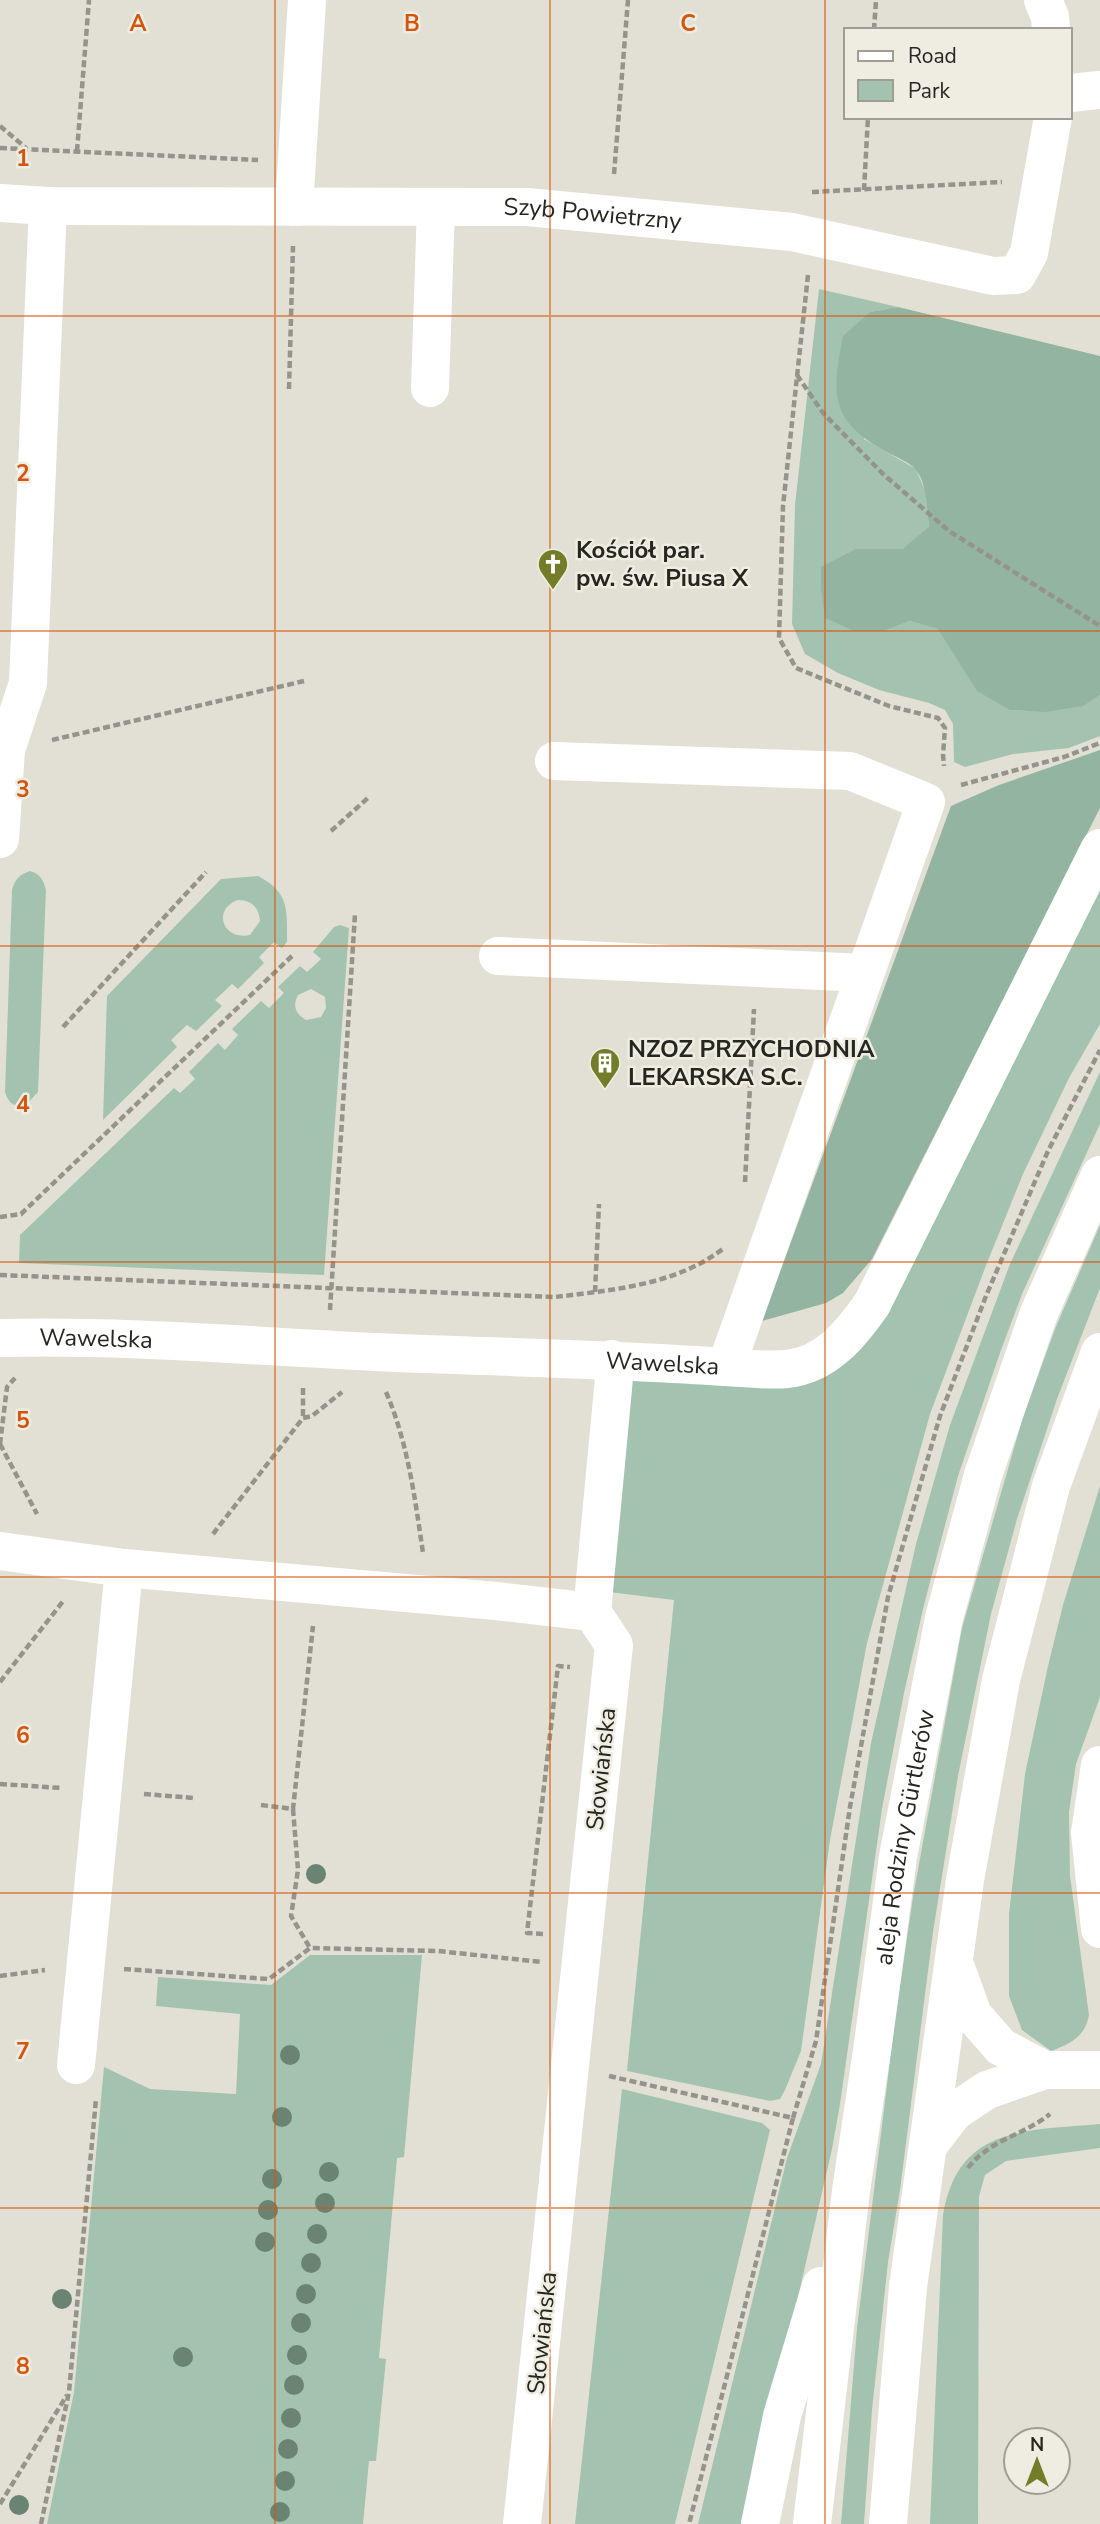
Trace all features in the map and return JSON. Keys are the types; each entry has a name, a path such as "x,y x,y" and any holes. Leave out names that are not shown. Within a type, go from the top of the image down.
{"street":[{"path":"294,206 307,0"},
{"path":"1043,0 1050,17 1051,28"},
{"path":"1072,93 1100,90"},
{"name":"Szyb Powietrzny","path":"0,203 48,206 527,207 792,232 993,276 1017,275 1029,253 1053,119"},
{"path":"0,839 6,750 28,683 48,206"},
{"path":"430,388 436,206"},
{"path":"554,761 850,771 938,794"},
{"name":"Wawelska","path":"0,1338 43,1337 612,1359 726,1367 740,1324 755,1291 864,973 938,794"},
{"path":"726,1367 788,1369 822,1358 852,1333 872,1304 1100,848"},
{"path":"498,956 864,973"},
{"name":"aleja Rodziny Gürtlerów","path":"812,2524 850,2191 898,1857 944,1618 983,1475 1039,1312 1100,1175"},
{"path":"888,2524 908,2287 965,1880 1000,1681 1051,1486 1100,1352"},
{"path":"0,1551 109,1566 592,1612 614,1378 612,1359"},
{"path":"76,2064 85,1969 109,1566"},
{"name":"Słowiańska","path":"522,2524 614,1645 592,1612"},
{"path":"1100,1765 1095,1832 1100,1929"},
{"path":"954,1962 973,2015 1001,2047 1045,2070"},
{"path":"928,2146 954,2112 988,2091 1045,2070 1100,2070"},
{"path":"760,2524 782,2416 850,2191"}],"path":[{"path":"77,151 89,0"},
{"path":"614,179 628,0"},
{"path":"874,28 876,0"},
{"path":"864,190 868,119"},
{"path":"0,126 28,149"},
{"path":"289,389 294,206"},
{"path":"812,236 783,506 779,638 796,668 889,706 938,718 945,728 938,794 1064,757 1100,743"},
{"path":"797,375 823,413 883,474 949,531 1100,626"},
{"path":"6,750 304,681"},
{"path":"331,831 369,797"},
{"path":"63,1027 206,872"},
{"path":"328,1349 355,914"},
{"path":"0,1217 22,1214 292,956"},
{"path":"745,1184 756,968"},
{"path":"595,1292 599,1204"},
{"path":"0,1275 555,1297 633,1287 706,1262 730,1243"},
{"path":"30,1502 0,1444 7,1387 22,1370 44,1365 43,1337"},
{"path":"382,1382 398,1420 404,1445 429,1595"},
{"path":"303,1418 312,1416 348,1388"},
{"path":"183,1573 303,1418 303,1397"},
{"path":"0,1682 109,1566"},
{"path":"310,1948 291,1916 298,1870 293,1809 313,1623"},
{"path":"549,1935 527,1933 558,1667 572,1668"},
{"path":"0,1784 56,1788"},
{"path":"140,1794 194,1798"},
{"path":"261,1805 293,1809"},
{"path":"0,1976 43,1970 108,1968 269,1979 310,1948 438,1951 581,1966"},
{"path":"570,2071 594,2073 793,2118 689,2524"},
{"path":"962,2176 977,2156 996,2143 1038,2123 1059,2107"},
{"path":"0,2504 69,2392"}],"green space":[{"path":"819,289 898,307 870,312 864,439 916,469 926,493 929,528 902,549 856,549 884,631 910,621 939,629 1010,710 1046,711 1068,708 1100,695 1100,736 1069,748 1013,754 965,767 954,762 953,724 945,710 879,690 838,673 805,654 792,624 795,505"},
{"path":"898,307 1100,356 1100,695 1083,706 1046,712 1010,710 977,691 938,629 910,621 884,631 854,631 825,618 821,567 856,549 902,549 929,527 924,490 916,470 865,439 852,427 844,416 837,389 843,336 870,312"},
{"path":"1100,750 1100,808 872,1259 843,1293 826,1303 762,1321 951,806 999,785"},
{"path":"30,871 41,878 46,890 38,1092 25,1106 21,1106 10,1102 5,1092 12,890 18,878"},
{"path":"258,876 276,889 286,912 287,942 282,948 274,942 259,957 264,963 238,989 232,984 215,1000 222,1006 196,1031 187,1025 171,1040 177,1047 103,1120 107,996 221,879","holes":["238,900 247,901 254,906 259,916 260,921 250,935 240,936 233,933 224,923 225,910"]},
{"path":"1100,880 1100,1024 1069,1078 1023,1174 930,1414 867,1643 830,1840 801,2051 780,2099 770,2101 627,2071 674,1600 609,1592 627,1380 833,1368 859,1351 887,1315"},
{"path":"340,925 349,928 324,1275 19,1263 20,1235 174,1088 180,1093 195,1079 189,1072 218,1043 225,1050 238,1035 232,1029 261,1001 269,1008 284,993 278,987 300,966 307,972 321,959 313,952 334,927","holes":["311,989 325,997 326,1008 321,1017 306,1020 296,1009 298,995"]},
{"path":"1100,1072 1100,1124 1022,1294 1001,1350 958,1476 924,1605 882,1809 832,2149 746,2524 698,2524 787,2158 821,2064 871,1743 916,1544 950,1425 1010,1264"},
{"path":"1100,1225 1100,1288 1057,1399 1017,1519 991,1614 958,1776 933,1932 900,2190 888,2262 872,2410 864,2524 841,2524 857,2328 894,2028 913,1897 962,1628 1023,1417 1055,1329"},
{"path":"1100,1486 1100,1697 1076,1764 1069,1812 1070,1876 1089,2015 1084,2029 1076,2039 1051,2051 1022,2030 1009,1996 1009,1914 1025,1774 1063,1605"},
{"path":"310,1955 422,1955 404,2157 397,2158 379,2358 386,2359 376,2461 369,2461 363,2524 47,2524 74,2392 104,2067 150,2089 236,2094 240,2014 156,2006 158,1977 271,1985"},
{"path":"622,2089 762,2123 770,2130 675,2524 575,2524"},
{"path":"1100,2124 1100,2148 1006,2161 985,2175 979,2196 978,2524 930,2524 943,2215 951,2186 963,2164 980,2149 999,2138 1022,2132"}],"place":[{"name":"Kościół par. pw. św. Piusa X","path":"553,591"},
{"name":"NZOZ PRZYCHODNIA LEKARSKA S.C.","path":"605,1090"}]}
